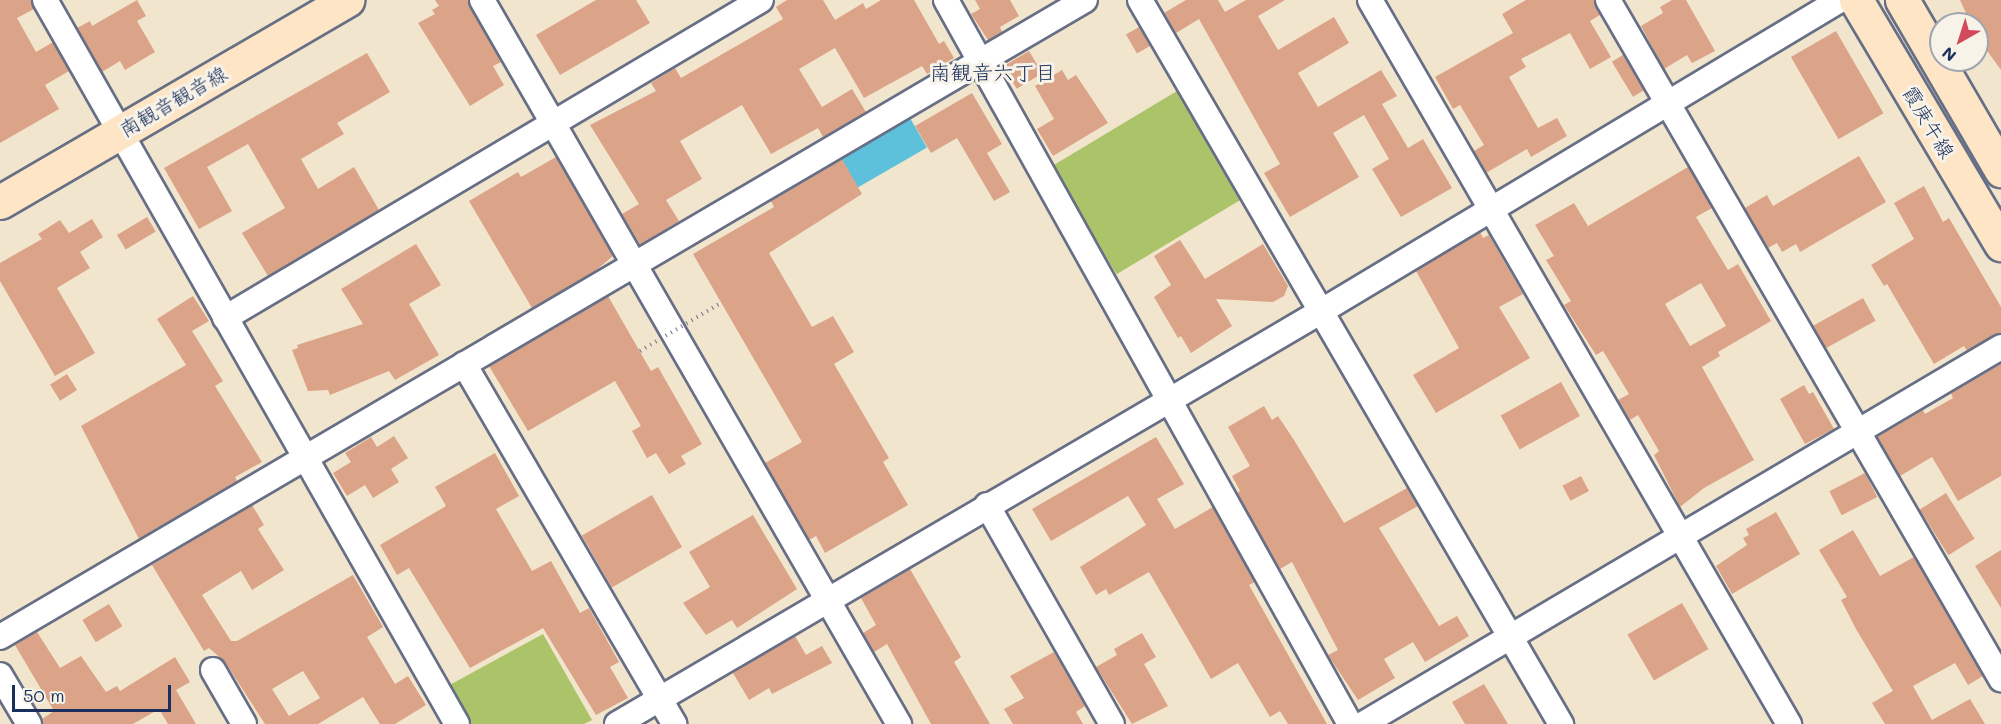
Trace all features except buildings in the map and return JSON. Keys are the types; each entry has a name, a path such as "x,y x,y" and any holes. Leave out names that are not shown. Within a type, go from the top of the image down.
{"street":[{"path":"45,0 457,724"},
{"name":"南観音観音線","path":"0,202 347,0"},
{"path":"482,0 632,267 899,724"},
{"path":"225,318 761,0"},
{"path":"946,0 1171,398 1350,724"},
{"path":"0,637 1084,0"},
{"path":"1140,0 1561,724"},
{"path":"1370,0 1789,724"},
{"path":"1608,0 2001,680"},
{"path":"616,724 1320,312 1490,207 1840,0"},
{"name":"霞庚午線","path":"1856,0 2001,244"},
{"path":"1902,0 2001,170"},
{"path":"1363,724 2001,347"},
{"path":"464,364 674,724"},
{"path":"987,505 1113,724"},
{"path":"213,670 244,724"},
{"path":"0,675 29,724"}],"path":[{"path":"640,351 721,303"}],"green space":[{"path":"1182,88 1247,196 1117,274 1052,166"},
{"path":"543,634 592,720 584,724 467,724 446,687"}],"water":[{"path":"910,118 927,147 858,187 841,158"}],"district":[{"name":"南観音六丁目","path":"993,72"}]}
